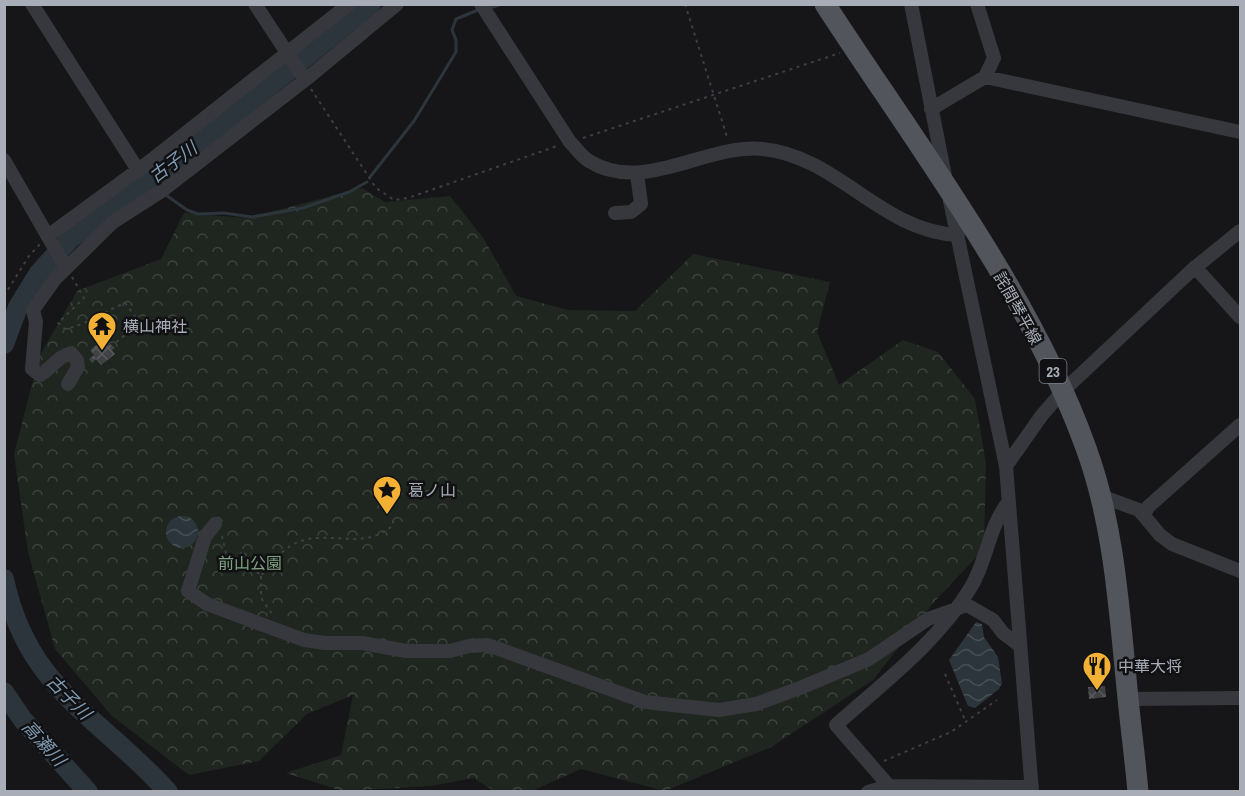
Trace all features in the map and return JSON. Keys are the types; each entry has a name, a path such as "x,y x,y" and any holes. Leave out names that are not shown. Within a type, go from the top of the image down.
{"main road":[{"name":"詫間琴平線","path":"825,4 1022,310 1063,391 1087,450 1119,600 1138,792"}],"street":[{"path":"32,4 138,170"},
{"path":"255,4 305,80"},
{"path":"49,237 287,55 349,4"},
{"path":"68,384 78,367 77,360 71,353 63,354 49,370 40,375 32,369 36,322 33,310 55,279 113,222 161,191 305,80 397,4"},
{"path":"481,4 570,142 587,161 618,171 637,173 731,152 766,149 804,161 837,176 885,212 906,224 936,234 958,235"},
{"path":"868,792 890,789 1032,789 1006,466 911,4"},
{"path":"931,109 985,77 994,58 977,4"},
{"path":"985,77 1240,132"},
{"path":"4,160 66,268"},
{"path":"615,213 631,212 641,204 637,173"},
{"path":"1006,466 1042,415 1063,391 1195,267 1240,231"},
{"path":"1195,267 1240,317"},
{"path":"1144,516 1148,507 1240,425"},
{"path":"1098,495 1139,510 1172,544 1240,571"},
{"path":"890,789 836,725 895,673 943,625 971,587 990,534 1008,504"},
{"path":"215,524 205,537 188,591 207,604 304,640 426,652 488,645 636,699 689,708 719,710 756,704 868,658 928,619 967,605 993,620 1003,633 1019,645"},
{"path":"1129,699 1240,698"}],"path":[{"path":"685,4 731,152"},
{"path":"305,80 376,188 394,200 408,198 854,48"},
{"path":"4,296 29,256 49,237"},
{"path":"66,268 84,298 58,322 65,329 77,327 100,313 125,303 140,323 114,344"},
{"path":"277,620 261,598 261,576 276,557 298,542 382,536 393,525 393,516"},
{"path":"215,524 222,533 227,558 232,560 244,551 251,565 261,576"},
{"path":"945,674 965,720"},
{"path":"872,766 951,732 965,720 997,700"}],"green space":[{"name":"前山公園","path":"362,188 385,202 450,196 484,239 516,296 568,310 635,311 693,254 830,282 817,332 839,385 903,340 938,352 975,399 986,464 984,549 934,602 873,680 771,747 665,791 581,769 532,791 494,791 473,778 432,786 342,791 286,773 341,755 353,695 307,714 259,761 189,775 112,716 55,649 28,552 14,454 39,357 77,291 161,259 184,213 247,218"}],"water":[{"path":"182,516 193,521 198,532 193,543 182,548 171,543 166,532 171,521"},
{"path":"976,622 982,624 984,637 998,657 1002,683 999,689 975,708 968,706 949,660"}],"building":[{"name":"横山神社","path":"104,339 115,348 112,350 115,354 101,365 96,359 92,363 89,359 94,355 90,350"},
{"name":"中華大将","path":"1105,686 1106,697 1089,699 1088,687"}],"waterway":[{"name":"古子川","path":"4,344 18,307 39,273 70,239 209,135 371,4"},
{"path":"490,8 502,4"},
{"path":"370,177 414,121 456,52 456,40 452,30 456,19 478,10"},
{"path":"147,182 158,189"},
{"path":"166,195 187,210 198,214 224,213 252,217 303,208 349,192 367,182"},
{"name":"古子川","path":"4,579 15,617 30,649 48,675 69,699 142,765 168,792"},
{"name":"高瀬川","path":"4,692 23,720 88,792"}],"place":[{"name":"横山神社","path":"102,352"},
{"name":"葛ノ山","path":"387,516"},
{"name":"中華大将","path":"1097,692"}]}
